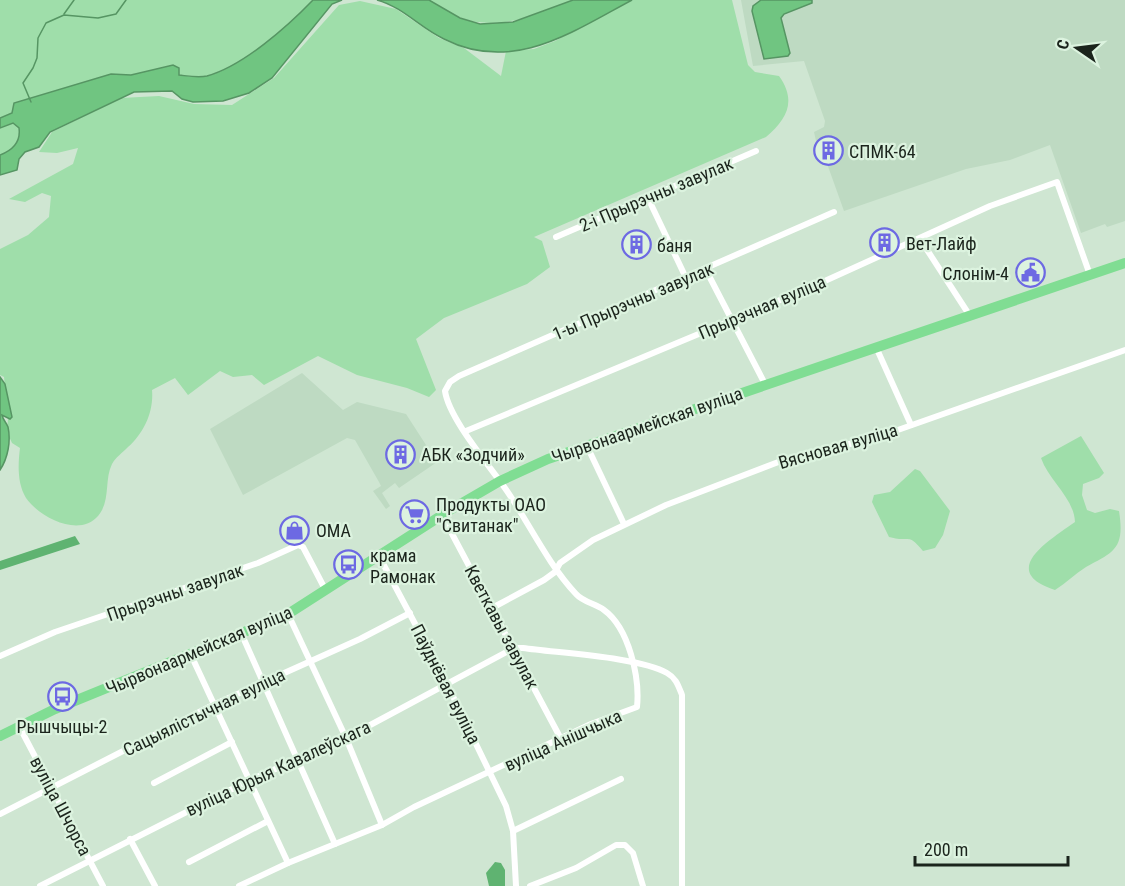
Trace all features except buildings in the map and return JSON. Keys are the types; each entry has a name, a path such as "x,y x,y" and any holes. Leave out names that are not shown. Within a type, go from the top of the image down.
{"highway":[{"name":"Чырвонаармейская вуліца","path":"0,736 288,614 442,515 500,481 586,444 1125,263"}],"street":[{"name":"2-і Прырэчны завулак","path":"555,237 756,151"},
{"name":"Прырэчная вуліца","path":"466,431 920,239 929,232 980,210 1057,182 1090,275"},
{"path":"648,198 686,278"},
{"name":"1-ы Прырэчны завулак","path":"446,400 445,391 450,382 459,376 706,270 834,212"},
{"path":"920,239 970,316"},
{"path":"706,270 765,384"},
{"path":"876,347 911,425"},
{"name":"Вясновая вуліца","path":"492,608 544,580 555,572 559,565 593,540 714,485 781,461 911,425 1125,350"},
{"name":"вуліца Анішчыка","path":"239,886 288,863 382,825 414,807 561,739 637,707 638,697 632,662 618,627 605,610 578,596 446,400"},
{"path":"586,444 624,524"},
{"name":"Кветкавы завулак","path":"442,515 561,739"},
{"name":"Прырэчны завулак","path":"0,656 55,632 258,563 298,545 303,547 326,591"},
{"name":"Паўднёвая вуліца","path":"379,556 491,772 513,831 516,886"},
{"name":"Сацыялістычная вуліца","path":"0,814 213,705 410,613"},
{"path":"288,614 346,738 382,825"},
{"path":"242,635 335,844"},
{"path":"514,648 632,662 666,672 676,680 682,695 682,886"},
{"name":"вуліца Юрыя Кавалеўскага","path":"40,886 248,781 346,738 514,648"},
{"path":"191,656 288,863"},
{"name":"вуліца Шчорса","path":"19,726 103,886"},
{"path":"154,783 232,742"},
{"path":"513,831 621,779"},
{"path":"189,862 267,821"},
{"path":"130,839 155,886"},
{"path":"530,886 576,868 616,845 625,845 633,853 643,886"}],"shaded area":[{"path":"0,0 313,0 264,45 221,71 204,77 193,77 179,75 173,65 131,75 111,74 14,103 12,113 0,118"},
{"path":"313,0 342,0 332,4 272,78 249,93 223,101 193,102 182,99 172,91 134,92 50,132 39,147 25,152 19,159 17,170 0,175 0,155 9,151 19,137 19,128 13,123 0,128 0,118 12,113 14,103 111,74 131,75 173,65 179,68 179,75 207,76 250,55 291,22"},
{"path":"377,0 429,0 460,18 480,24 513,22 573,0 632,0 587,25 541,45 494,52 469,49 444,39 395,8"},
{"path":"429,0 573,0 518,20 482,22 464,19 446,12"},
{"path":"632,0 732,0 748,65 755,72 779,76 788,94 787,109 773,130 766,137 534,237 542,241 550,267 527,284 444,318 416,339 436,390 429,397 407,388 357,375 318,356 264,385 252,375 233,377 220,371 188,395 175,378 152,390 150,414 147,421 134,441 112,464 105,504 98,516 81,525 70,525 49,518 26,498 20,480 20,448 12,443 7,432 4,377 0,375 0,249 28,235 49,217 51,196 42,193 25,202 9,199 73,164 78,148 57,153 39,152 52,132 121,98 159,96 194,104 232,105 274,78 339,5 360,1 396,9 439,38 464,48 501,76 506,51 534,49 555,41"},
{"path":"741,0 1125,0 1125,221 1107,227 1105,224 1081,233 1050,145 1010,160 966,169 844,211 820,144 816,141 814,132 824,127 825,121 804,61 753,66"},
{"path":"761,0 812,0 812,3 784,14 781,18 790,53 788,56 764,59 752,11 753,6"},
{"path":"13,123 19,128 19,137 9,151 0,155 0,128"},
{"path":"302,373 343,410 357,402 406,414 437,462 399,488 395,483 382,493 390,506 386,509 373,491 381,486 379,482 355,440 347,438 243,495 210,429"},
{"path":"0,377 5,384 12,417 10,419 2,415 8,427 9,438 7,455 0,470"},
{"path":"1081,436 1104,473 1099,478 1083,484 1082,495 1087,510 1095,513 1110,509 1119,511 1119,541 1110,553 1055,590 1038,582 1030,574 1029,565 1042,546 1075,522 1074,513 1066,497 1041,458"},
{"path":"915,469 920,471 950,511 943,535 935,548 923,551 911,540 889,537 872,502 874,495 890,492"},
{"path":"75,536 80,544 0,570 0,561"},
{"path":"495,862 501,863 505,870 505,886 489,886 486,873"}],"waterway":[{"path":"64,14 74,0"},
{"path":"31,102 23,83 37,58 38,38 46,23 64,15 98,18 116,14 126,0"}],"place":[{"name":"СПМК-64","path":"828,151"},
{"name":"Вет-Лайф","path":"885,243"},
{"name":"баня","path":"636,245"},
{"name":"Слонім-4","path":"1030,273"},
{"name":"АБК «Зодчий»","path":"400,454"},
{"name":"Продукты ОАО \"Свитанак\"","path":"415,514"},
{"name":"ОМА","path":"295,530"},
{"name":"крама Рамонак","path":"349,565"},
{"name":"Рышчыцы-2","path":"62,697"}]}
